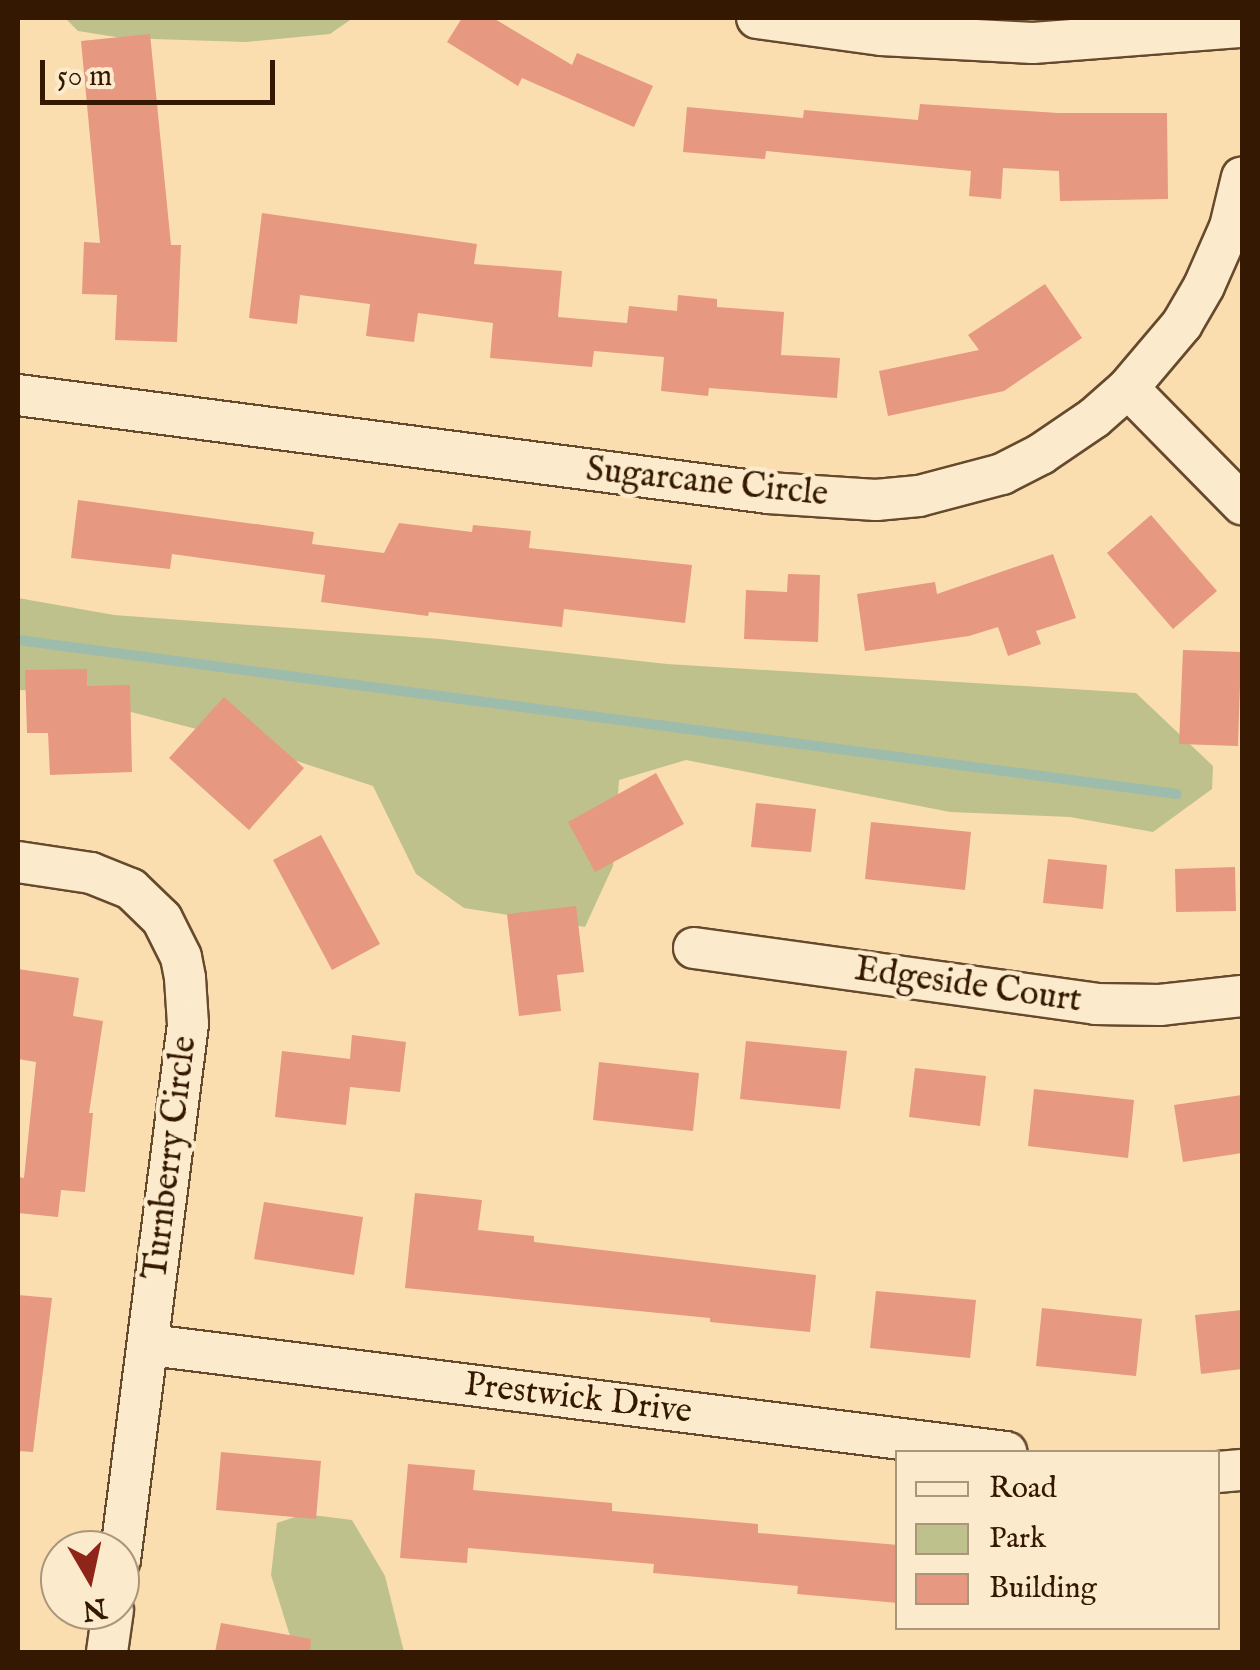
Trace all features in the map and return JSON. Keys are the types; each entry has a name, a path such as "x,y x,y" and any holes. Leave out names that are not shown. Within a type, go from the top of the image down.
{"street":[{"path":"756,18 881,35 1032,43 1242,27"},
{"name":"Sugarcane Circle","path":"18,394 768,493 876,500 961,487 1002,474 1081,428 1128,388 1182,324 1204,286 1230,227 1242,177"},
{"path":"1128,388 1242,504"},
{"name":"Turnberry Circle","path":"18,862 91,872 131,889 162,918 181,957 188,1024 124,1530"},
{"name":"Edgeside Court","path":"694,948 1095,1004 1160,1005 1242,996"},
{"name":"Prestwick Drive","path":"150,1345 990,1450"}],"green space":[{"path":"65,18 353,18 330,34 246,42 122,38 78,31"},
{"path":"18,598 114,615 440,639 667,664 1136,693 1213,766 1212,789 1153,832 1070,817 950,812 686,760 619,780 613,866 585,927 464,908 416,874 373,786 208,732 50,691 18,690"},
{"path":"304,1514 352,1520 385,1576 404,1652 295,1652 271,1575 277,1523"}],"building":[{"path":"462,18 493,18 572,65 577,53 653,86 634,127 522,78 518,86 447,42"},
{"path":"150,34 171,245 181,245 177,342 115,340 117,295 82,294 84,242 100,243 81,41"},
{"path":"920,104 1058,113 1167,113 1168,199 1060,201 1059,171 1003,168 1001,199 969,196 971,171 766,151 765,159 683,152 687,107 803,118 804,110 918,120"},
{"path":"262,213 477,244 474,264 562,271 558,317 627,323 629,306 677,311 678,295 717,299 717,307 784,312 781,355 840,358 837,398 709,388 708,396 661,391 664,357 594,351 592,367 490,358 493,323 418,313 414,342 366,336 370,304 300,295 297,324 249,318"},
{"path":"1045,284 1082,338 1004,391 888,416 879,371 979,350 968,335"},
{"path":"78,500 314,532 312,544 384,553 399,523 472,532 473,525 531,531 529,548 692,565 685,623 564,609 562,627 429,612 428,616 321,602 325,575 172,554 170,569 71,558"},
{"path":"1151,515 1217,591 1173,629 1107,553"},
{"path":"1053,554 1076,618 1036,631 1041,644 1008,656 998,627 969,636 865,651 857,594 935,582 937,594"},
{"path":"788,574 820,575 818,642 744,639 746,590 787,592"},
{"path":"1183,650 1241,652 1238,746 1179,744"},
{"path":"87,669 87,686 130,685 132,772 50,775 48,733 27,733 25,670"},
{"path":"224,697 304,768 249,830 169,758"},
{"path":"656,773 684,824 595,872 568,822"},
{"path":"756,803 816,809 811,852 751,847"},
{"path":"871,822 971,832 965,890 865,879"},
{"path":"321,835 380,944 332,970 273,860"},
{"path":"1048,859 1107,865 1103,909 1043,903"},
{"path":"1235,867 1236,911 1176,912 1175,869"},
{"path":"576,906 584,972 557,975 561,1011 519,1016 507,914"},
{"path":"18,969 79,978 73,1016 103,1021 89,1113 93,1113 85,1192 61,1190 58,1217 18,1213 18,1177 24,1178 36,1062 18,1059"},
{"path":"352,1035 406,1042 400,1092 350,1087 346,1125 275,1117 282,1051 350,1059"},
{"path":"746,1041 847,1051 840,1109 740,1099"},
{"path":"599,1062 699,1073 693,1131 593,1120"},
{"path":"915,1068 986,1076 980,1126 909,1117"},
{"path":"1034,1089 1134,1100 1128,1158 1028,1146"},
{"path":"1242,1095 1242,1153 1183,1162 1174,1105"},
{"path":"415,1193 482,1200 478,1230 534,1236 534,1242 816,1275 810,1332 710,1322 710,1318 405,1288"},
{"path":"264,1202 363,1217 354,1275 254,1259"},
{"path":"876,1291 976,1300 970,1358 870,1348"},
{"path":"18,1295 52,1298 33,1452 18,1451"},
{"path":"1042,1308 1142,1319 1136,1376 1036,1366"},
{"path":"1242,1310 1242,1369 1201,1374 1195,1315"},
{"path":"221,1452 321,1461 316,1519 216,1510"},
{"path":"408,1464 475,1470 473,1490 612,1503 612,1511 758,1524 758,1533 895,1545 895,1603 797,1594 798,1586 653,1573 654,1564 468,1548 467,1563 400,1558"},
{"path":"221,1623 311,1639 310,1652 215,1652"}],"waterway":[{"path":"18,640 1177,794"}]}
